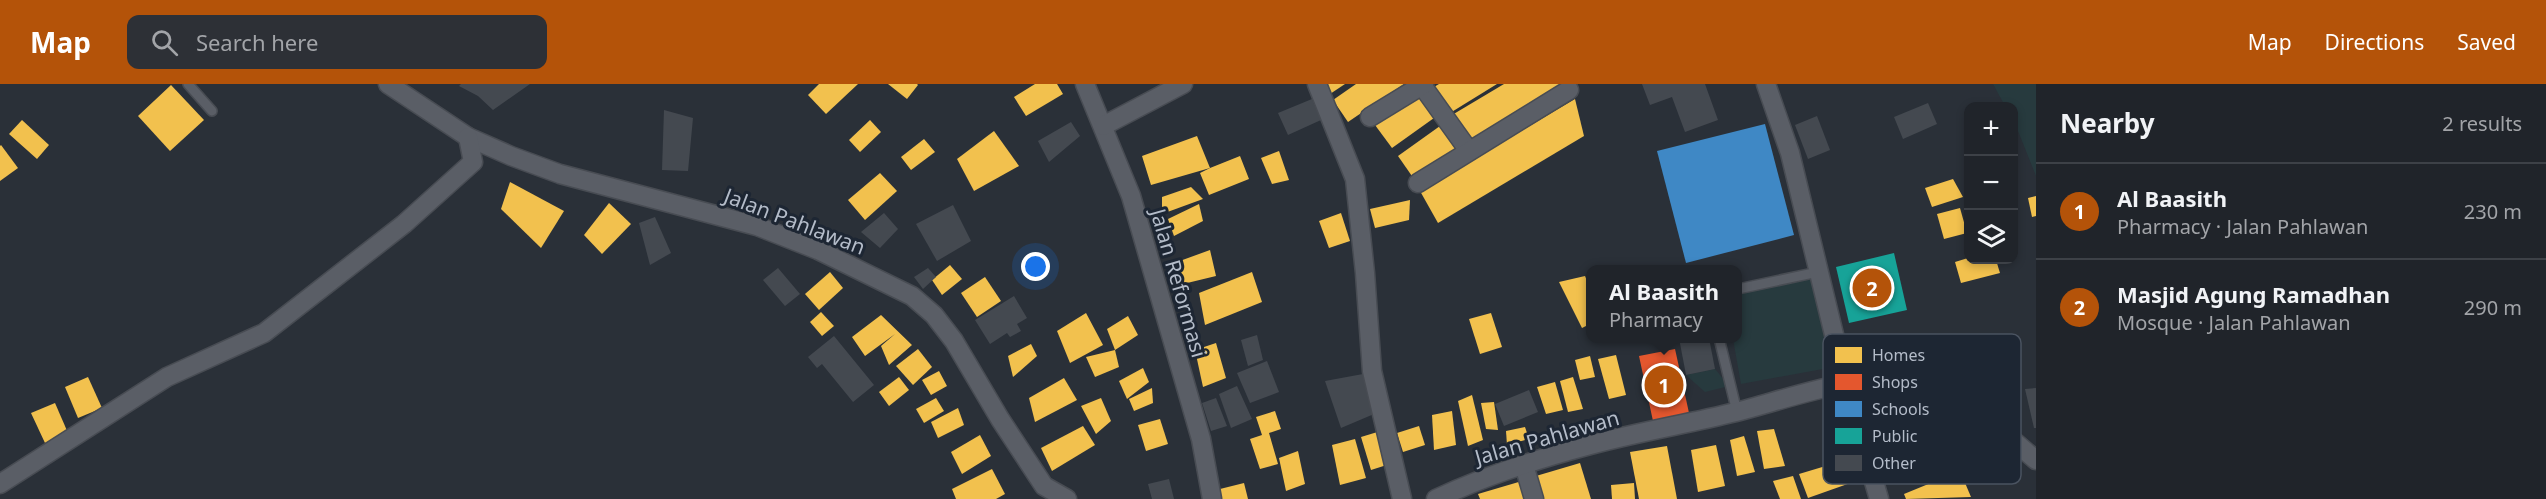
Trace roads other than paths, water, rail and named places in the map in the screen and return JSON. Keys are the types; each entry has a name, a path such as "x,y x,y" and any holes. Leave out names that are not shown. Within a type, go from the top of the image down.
{"street":[{"name":"Jalan Pahlawan","path":"388,84 468,137 560,174 757,226 818,250 912,296 934,315 954,341 1041,493 1067,499"},
{"name":"Jalan Reformasi","path":"1085,84 1131,196 1201,440 1212,499"},
{"path":"1102,126 1183,84"},
{"path":"1317,84 1355,179 1372,372 1402,499"},
{"path":"1370,117 1422,84 1469,151"},
{"path":"1766,84 1790,153 1834,334"},
{"path":"1418,183 1569,90"},
{"path":"0,484 167,377 264,333 404,224 473,162 468,137"},
{"name":"Jalan Pahlawan","path":"1436,499 1482,478 1591,445 1823,390"},
{"name":"Jalan Pahlawan","path":"2021,448 2036,460"},
{"path":"1524,465 1534,499"},
{"path":"1875,484 1879,499"}],"lane":[{"path":"188,84 212,111"},
{"path":"1742,288 1818,272"},
{"path":"1720,343 1737,412"}],"place":[{"name":"Masjid Agung Ramadhan","path":"1872,288"},
{"name":"Al Baasith","path":"1664,385"}]}
